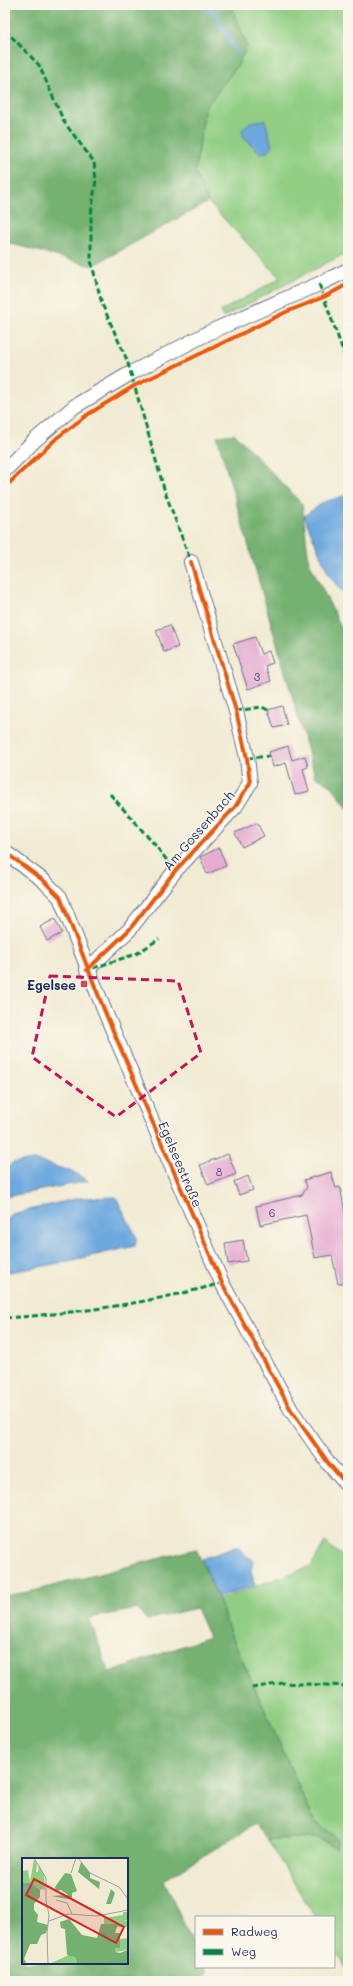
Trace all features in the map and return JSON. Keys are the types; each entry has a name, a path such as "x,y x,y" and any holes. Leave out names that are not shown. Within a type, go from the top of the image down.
{"street":[{"path":"5,470 35,440 75,406 131,373 210,332 348,270"},
{"name":"Am Gossenbach","path":"87,970 129,930 175,872 235,807 250,783 247,758 236,711 217,642 191,562"},
{"name":"Egelseestraße","path":"5,852 44,881 60,897 87,970 222,1283 291,1410 329,1464 348,1486"}],"highlighted area":[{"path":"50,976 178,981 201,1053 116,1117 32,1057"}],"green space":[{"path":"5,5 231,5 247,46 238,65 205,108 195,172 208,202 92,266 5,242"},
{"path":"231,5 348,5 348,252 223,317 221,311 280,278 208,202 195,172 205,108 238,65 247,46","holes":["269,135 259,152 244,137"]},
{"path":"235,434 302,504 309,562 348,641 348,809 333,787 315,776 217,436"},
{"path":"325,1542 348,1561 348,1971 335,1950 335,1916 314,1916 267,1839 319,1838 336,1849 337,1838 314,1821 229,1630 219,1600 311,1566"},
{"path":"196,1549 219,1600 229,1630 314,1821 337,1838 336,1849 319,1838 267,1839 255,1824 164,1880 195,1948 195,1968 204,1968 207,1974 194,1981 5,1981 5,1596 33,1591","holes":["196,1608 209,1637 109,1672 89,1618 137,1609 147,1620"]}],"water":[{"path":"265,120 272,147 268,152 259,152 244,137 242,130 250,122"},
{"path":"346,495 348,497 348,600 329,575 304,516 324,502"},
{"path":"35,1160 73,1172 88,1181 5,1197 5,1172 12,1163"},
{"path":"116,1197 137,1238 135,1246 60,1263 5,1273 5,1221 12,1214 79,1198"},
{"path":"238,1546 245,1555 253,1560 251,1571 255,1585 218,1598 202,1559"}],"building":[{"path":"170,625 178,647 164,652 156,630"},
{"path":"255,637 261,654 269,651 273,663 265,666 271,681 248,689 233,644"},
{"path":"282,706 287,725 274,728 268,710"},
{"path":"288,746 292,760 305,756 308,767 303,769 309,791 295,795 286,763 273,767 269,752"},
{"path":"257,823 264,836 242,847 235,833"},
{"path":"219,848 226,866 207,874 200,857"},
{"path":"55,919 62,933 47,941 40,927"},
{"path":"228,1154 236,1174 208,1185 200,1165"},
{"path":"331,1172 336,1188 340,1187 348,1227 348,1282 338,1284 332,1255 315,1258 306,1215 260,1225 256,1206 302,1195 307,1187 304,1180"},
{"path":"248,1176 253,1190 239,1195 234,1182"},
{"path":"243,1240 247,1261 228,1264 225,1243"}],"waterway":[{"path":"199,5 214,13 237,53"}],"marked path":[{"path":"5,30 39,65 64,122 94,162 96,180 91,214 91,261 102,304 127,360 165,492 191,562"},
{"path":"319,284 348,365"},
{"path":"236,711 262,707 268,710"},
{"path":"247,758 270,756"},
{"path":"110,794 156,846 175,871"},
{"path":"93,968 136,954 159,939"},
{"path":"5,1318 87,1310 141,1302 222,1283"},
{"path":"252,1688 283,1683 348,1686"}],"cycle path":[{"path":"5,487 58,437 87,415 134,386 286,312 324,297 348,284"},
{"path":"87,970 129,930 175,871 235,807 250,783 247,758 236,711 191,562"},
{"path":"5,852 44,881 60,897 105,1012 222,1283 291,1410 329,1464 348,1486"}],"place":[{"name":"Egelsee","path":"84,984"}]}
